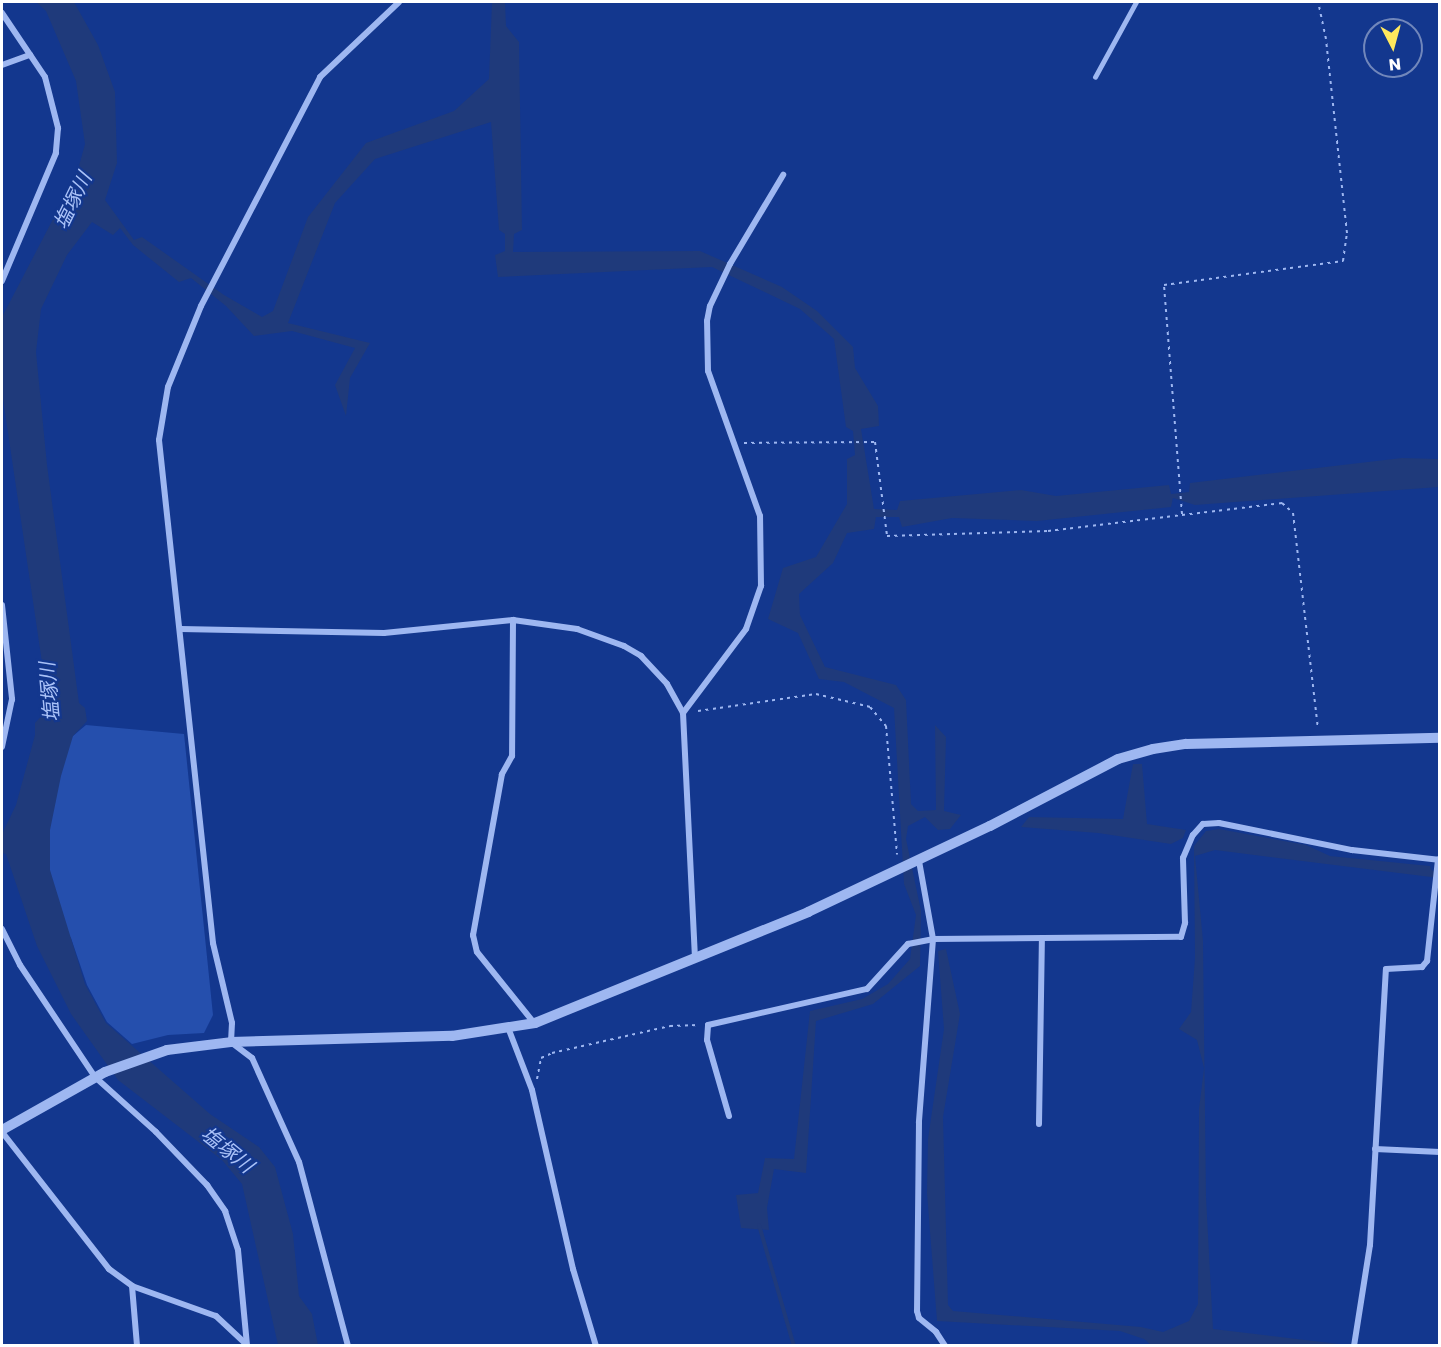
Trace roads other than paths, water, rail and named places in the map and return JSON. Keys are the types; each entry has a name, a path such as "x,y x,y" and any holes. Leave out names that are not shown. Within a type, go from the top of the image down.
{"street":[{"path":"231,1042 232,1023 213,943 159,440 168,387 201,306 320,77 399,2"},
{"path":"2,13 45,77 58,128 56,153 2,281"},
{"path":"2,65 30,56"},
{"path":"683,713 746,629 761,586 760,516 708,371 707,321 730,264 783,175"},
{"path":"2,606 12,699 2,747"},
{"path":"181,629 384,633 513,620 577,629 624,645 656,670 683,713 695,959"},
{"path":"513,620 512,756 502,774 473,935 477,952 535,1023"},
{"path":"247,1345 216,1316 132,1286 109,1269 2,1131 100,1074 143,1055 231,1042 452,1036 509,1030 535,1023 695,959 898,871 1118,759 1186,744 1440,738"},
{"path":"729,1116 707,1040 708,1025 867,989 908,944 933,939 1180,937 1185,923 1183,858 1193,835 1203,824 1219,822 1352,850 1439,860 1427,961 1422,967 1386,969 1370,1245 1354,1346"},
{"path":"919,861 933,939 919,1122 917,1311 945,1346"},
{"path":"2,929 20,965 100,1074 207,1185 225,1211 238,1250 247,1345"},
{"path":"1040,1124 1042,938"},
{"path":"509,1030 532,1090 573,1269 596,1346"},
{"path":"231,1042 252,1058 299,1162 348,1346"},
{"path":"1375,1149 1440,1152"},
{"path":"132,1286 137,1346"}],"lane":[{"path":"1095,77 1136,2"}],"water":[{"name":"塩塚川","path":"36,2 74,2 98,45 115,92 117,163 105,200 134,240 142,237 224,295 262,317 273,311 308,217 366,143 454,111 489,79 492,2 505,2 506,26 519,42 522,230 514,234 513,252 700,251 782,287 817,311 853,347 855,368 878,406 879,426 861,429 874,509 897,510 900,501 1021,490 1056,496 1169,485 1171,494 1189,492 1190,483 1402,458 1439,459 1439,487 1195,505 1173,498 1171,507 1037,521 952,518 902,527 899,517 876,517 874,529 847,533 833,563 799,594 800,615 825,667 896,685 906,700 911,804 918,811 936,810 935,725 946,737 944,811 961,815 950,829 938,830 925,817 908,826 906,839 921,911 920,966 873,1004 816,1021 806,1173 774,1169 767,1208 769,1230 741,1228 736,1195 758,1193 765,1158 794,1159 810,1011 862,999 888,984 910,959 916,915 904,884 894,708 844,682 819,679 798,633 768,619 783,568 816,557 847,504 847,459 855,455 853,431 846,427 834,339 800,309 712,267 498,277 495,255 505,251 505,234 499,230 491,122 375,159 335,203 288,323 370,343 350,378 346,416 335,385 355,348 292,331 254,336 226,306 191,278 179,282 133,245 120,228 113,235 92,222 67,255 41,309 36,352 47,465 79,703 85,708 87,721 73,736 61,776 50,830 50,870 85,984 106,1023 210,1114 259,1147 275,1167 293,1234 299,1296 312,1314 318,1345 278,1345 242,1184 222,1160 118,1080 71,1014 37,946 6,854 2,853 2,834 16,805 35,735 35,723 45,712 44,676 3,399 2,317 77,173 85,144 76,81 46,11"},
{"path":"1133,764 1142,764 1147,824 1186,830 1183,838 1171,844 1098,833 1021,827 1029,817 1123,819"},
{"path":"1219,829 1306,845 1330,856 1430,866 1431,870 1439,872 1439,878 1215,850 1195,856 1203,941 1206,1197 1213,1329 1347,1345 1151,1345 1144,1339 1120,1331 937,1321 927,1193 928,1139 944,1029 938,951 946,949 960,1014 943,1117 948,1305 953,1311 1141,1327 1163,1332 1189,1321 1198,1304 1199,1109 1204,1068 1197,1040 1179,1029 1191,1012 1195,958 1194,846 1206,831"}],"waterway":[{"path":"759,1225 794,1346"}]}
